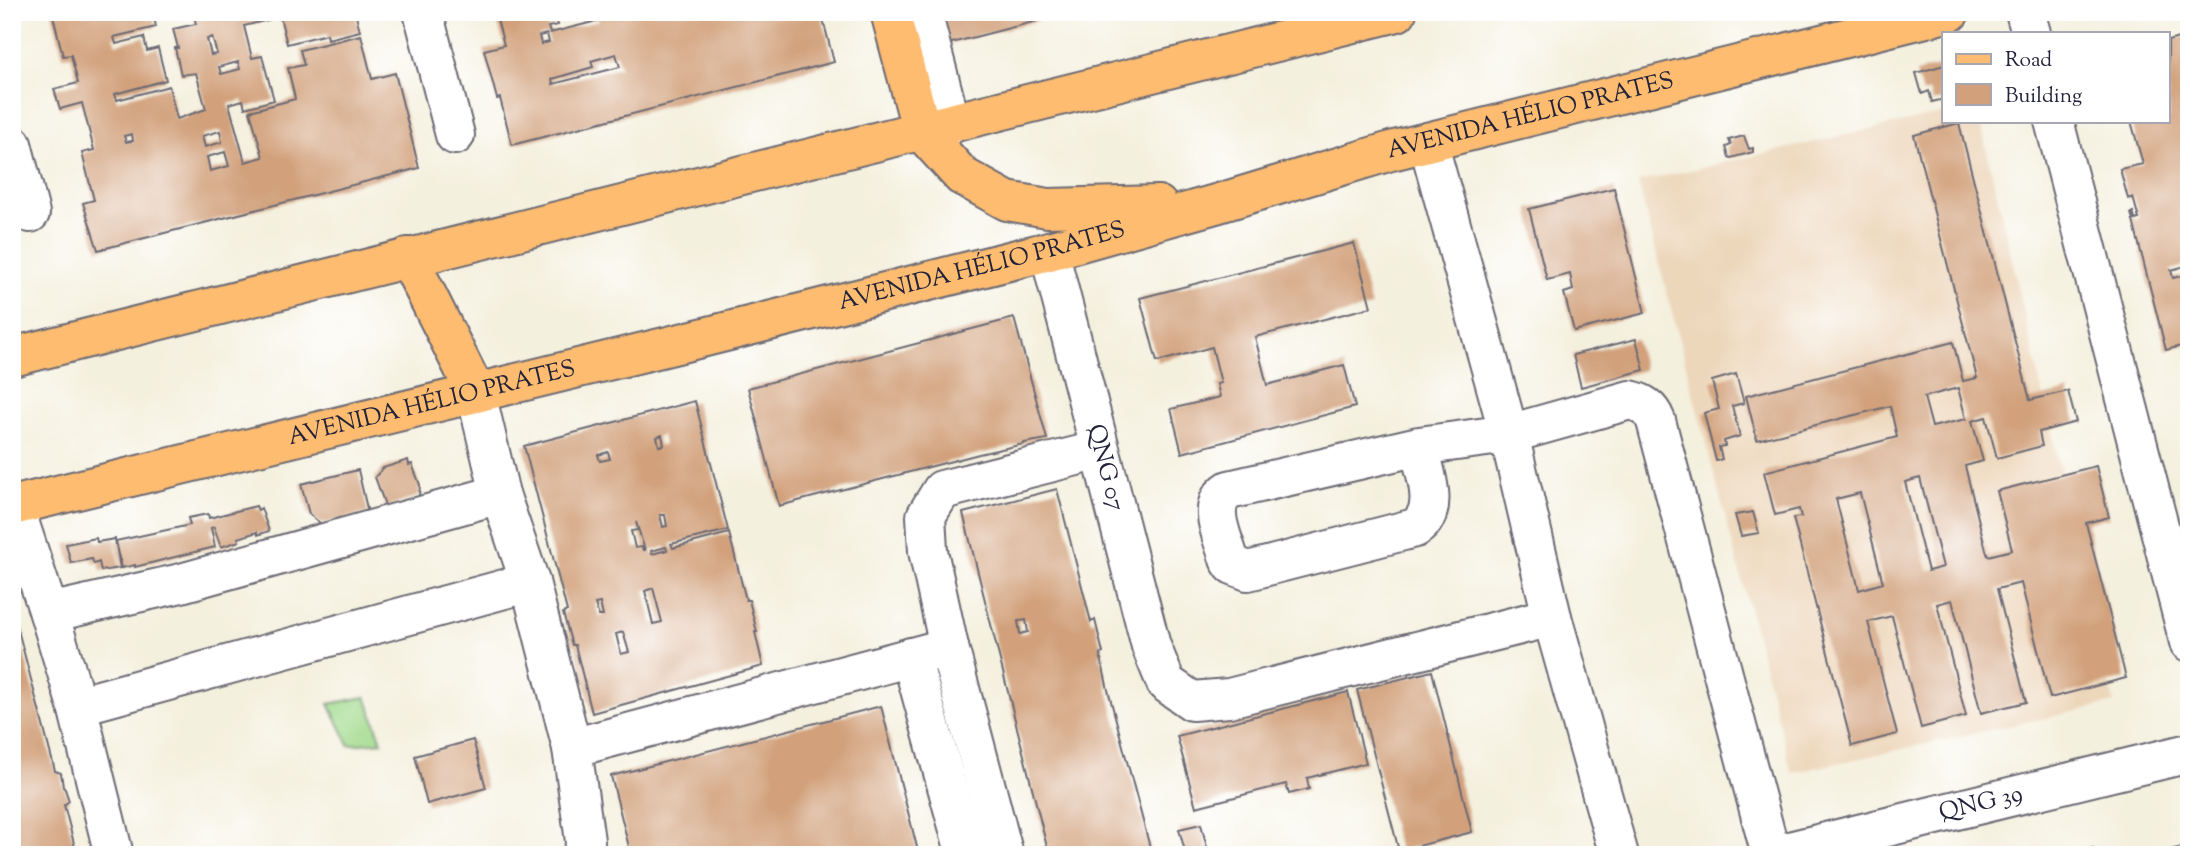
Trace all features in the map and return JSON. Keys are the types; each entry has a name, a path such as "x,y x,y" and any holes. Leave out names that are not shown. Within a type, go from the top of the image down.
{"main road":[{"path":"890,12 937,128 962,176 1007,201 1048,208 1219,203"},
{"path":"12,357 1398,12"},
{"name":"AVENIDA HÉLIO PRATES","path":"13,506 1049,251 1391,151 1950,12"},
{"path":"408,257 476,393"}],"street":[{"path":"423,12 455,135"},
{"path":"922,12 937,128"},
{"path":"2025,12 2031,32"},
{"path":"2054,122 2189,642"},
{"path":"1428,142 1509,434 1552,617 1619,855"},
{"path":"12,144 30,213"},
{"name":"QNG 07","path":"1049,251 1151,646 1166,683 1192,701 1229,698 1552,617"},
{"path":"476,393 500,494 530,582 572,748 585,841 584,855"},
{"path":"1419,446 1430,505 1426,519 1415,528 1248,571 1233,565 1229,559 1216,508 1218,500 1229,489 1419,446 1509,434 1630,400 1640,402 1653,414 1772,855"},
{"path":"1004,855 949,648 928,551 926,516 942,490 1100,450"},
{"path":"49,613 181,583 500,494"},
{"path":"13,506 77,706 114,855"},
{"path":"77,706 530,582"},
{"path":"572,748 949,648"},
{"path":"912,657 966,855"},
{"name":"QNG 39","path":"1772,855 2189,753"},
{"path":"951,802 989,794"}],"shaded area":[{"path":"1942,113 1942,122 1980,122 2114,703 1792,773 1638,182"}],"green space":[{"path":"366,697 382,742 349,745 329,704"}],"building":[{"path":"52,12 153,12 156,27 114,37 116,44 144,37 147,51 158,48 166,80 115,94 117,100 169,86 177,119 206,109 196,73 181,75 175,48 178,48 173,29 196,24 193,12 225,12 227,16 235,12 355,12 360,31 328,39 327,34 287,44 280,17 244,26 252,58 262,56 274,100 245,108 243,100 229,104 245,162 263,157 250,111 295,99 288,68 304,65 300,50 361,35 372,79 395,73 419,168 98,250 83,203 94,200 82,153 94,150 82,103 60,109 54,89 78,83 71,55 63,56","holes":["212,37 217,54 211,55 207,39","238,62 240,69 221,74 219,67","220,131 222,142 205,147 202,136","132,134 133,141 126,142 124,136","225,152 229,166 210,171 207,157"]},
{"path":"495,12 821,12 834,62 512,145 484,50 504,45","holes":["576,14 577,19 595,14 597,21 550,33 548,27 558,25 556,19","547,34 549,42 541,44 539,36","616,54 620,67 553,84 552,79 593,67 591,61"]},
{"path":"936,12 1035,12 1037,21 944,45"},
{"path":"2189,35 2189,265 2171,270 2173,278 2189,274 2189,344 2166,350 2131,213 2133,212 2135,220 2139,219 2133,197 2128,199 2120,169 2143,164 2131,122 2170,122 2170,40"},
{"path":"1942,66 1942,100 1932,102 1929,91 1922,94 1916,73"},
{"path":"1959,123 2030,400 2068,391 2076,422 2039,432 2042,446 1997,458 1986,417 1972,421 1983,461 1965,466 1988,556 2012,550 1997,491 2096,466 2109,517 2086,523 2126,678 2050,698 2021,583 1997,589 2026,702 1981,713 1952,600 1937,604 1966,716 1921,728 1892,616 1868,622 1897,734 1852,746 1793,518 1801,517 1799,509 1775,515 1764,472 1897,437 1890,406 1757,440 1746,396 1953,342 1963,381 1977,378 1914,135","holes":["1958,388 1966,419 1932,427 1924,397","1920,478 1943,567 1928,571 1905,482","1860,493 1883,583 1859,590 1836,499"]},
{"path":"1744,136 1753,152 1729,157 1726,147 1731,145 1729,140"},
{"path":"1614,188 1645,313 1574,331 1564,293 1573,290 1570,274 1547,280 1529,209"},
{"path":"1354,243 1371,307 1255,337 1267,385 1344,365 1355,407 1182,453 1171,409 1220,397 1217,384 1221,383 1212,347 1157,362 1140,298"},
{"path":"1014,318 1047,439 779,506 748,388"},
{"path":"1636,339 1644,370 1581,387 1573,355"},
{"path":"1736,374 1744,403 1732,406 1740,436 1724,441 1725,446 1719,447 1722,459 1716,461 1704,413 1719,409 1712,381"},
{"path":"695,401 728,530 671,544 673,548 729,533 746,600 749,600 763,666 592,713 575,645 572,645 563,613 567,611 524,446","holes":["662,435 664,445 659,446 657,437","608,452 610,459 600,461 598,455","660,515 665,515 667,526 663,527","636,522 645,550 642,547 635,548 631,531 638,530","666,547 667,550 652,554 651,551","653,588 662,622 653,624 645,591","600,603 603,616 599,616 595,604","623,632 629,652 621,654 616,634"]},
{"path":"408,460 420,485 419,496 386,508 375,477 383,468"},
{"path":"358,470 368,513 321,524 309,514 301,484"},
{"path":"1057,489 1091,622 1095,620 1108,690 1152,855 1049,855 963,513","holes":["1026,620 1028,632 1020,634 1018,621"]},
{"path":"256,506 258,510 261,508 269,531 238,538 239,541 221,547 214,527 211,528 215,547 122,568 116,541 190,525 188,518 208,514 209,518"},
{"path":"1753,512 1759,533 1741,536 1735,515"},
{"path":"96,538 97,542 115,539 120,568 101,571 99,562 94,564 92,559 71,563 66,544"},
{"path":"12,607 55,771 61,773 69,801 64,805 77,855 12,855"},
{"path":"1432,671 1472,832 1399,851 1357,690"},
{"path":"1348,692 1366,763 1307,778 1309,789 1289,794 1286,784 1196,807 1177,736"},
{"path":"881,706 919,855 631,855 611,776"},
{"path":"473,740 486,788 427,804 415,756"},
{"path":"1201,824 1209,855 1186,855 1179,829"},
{"path":"2189,845 2189,855 2155,855 2155,854"},
{"path":"2093,848 2095,855 2070,854"}]}
